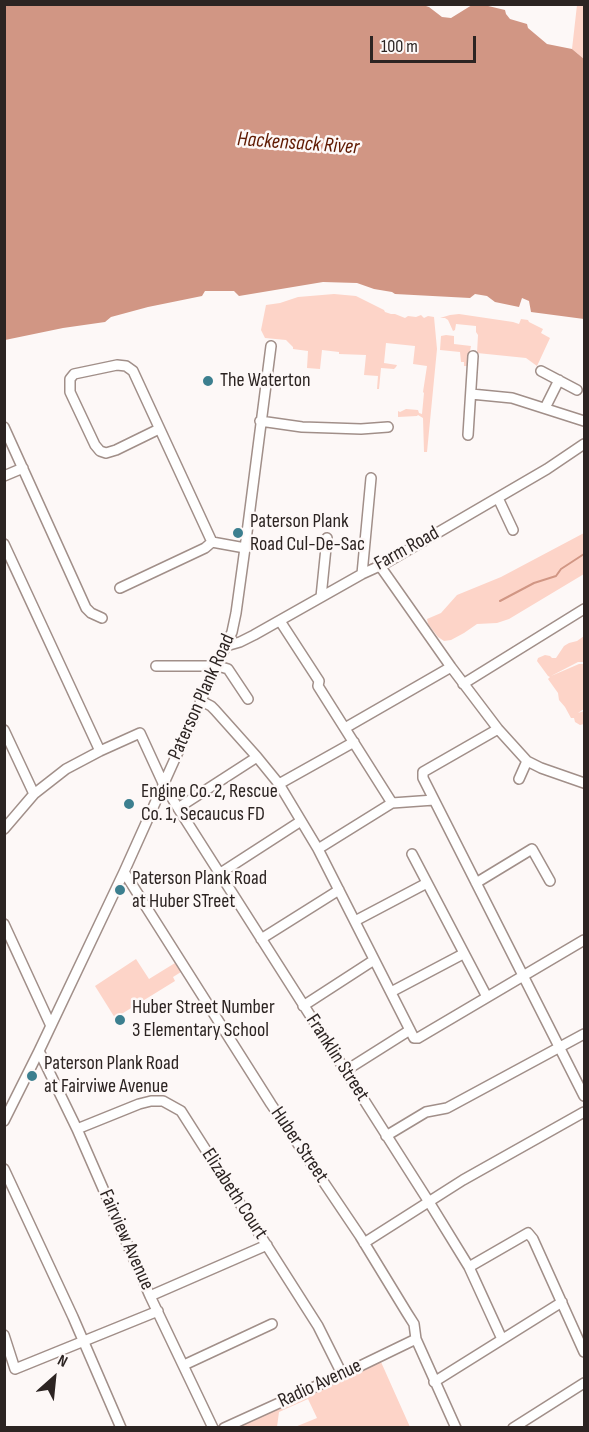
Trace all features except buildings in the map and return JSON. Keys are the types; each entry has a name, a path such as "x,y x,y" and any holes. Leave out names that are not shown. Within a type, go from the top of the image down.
{"street":[{"name":"Paterson Plank Road","path":"4,1121 124,872 232,632 271,346"},
{"path":"468,435 473,356"},
{"path":"159,429 116,450 106,453 100,451 70,392 70,379 74,374 117,365 126,366 133,371 212,542"},
{"path":"541,371 577,390"},
{"path":"545,408 559,380"},
{"path":"471,394 512,398 585,421"},
{"path":"260,421 302,427 361,429 388,427"},
{"path":"4,427 86,608 91,614 102,618"},
{"name":"Farm Road","path":"226,646 240,642 380,566 547,469 585,444"},
{"path":"4,476 23,468"},
{"path":"362,574 371,478"},
{"path":"498,498 513,530"},
{"path":"321,597 327,538"},
{"path":"212,542 245,548"},
{"path":"120,588 205,548 212,542"},
{"path":"4,543 100,751 66,769 34,794 4,829"},
{"path":"380,566 451,667 498,729 527,760 541,768 585,783"},
{"path":"464,684 585,609"},
{"path":"280,621 392,803"},
{"path":"156,666 218,666 228,669 248,699"},
{"path":"345,728 451,667"},
{"path":"201,701 211,706 279,784 318,849 414,1038 585,940"},
{"path":"498,729 423,772 423,778 585,1096"},
{"path":"4,730 34,794"},
{"name":"Franklin Street","path":"100,751 140,733 163,783 178,808 469,1268 502,1339"},
{"path":"279,784 354,742"},
{"path":"178,808 257,757"},
{"path":"519,779 527,760"},
{"path":"318,849 392,803 434,800"},
{"path":"219,874 301,821"},
{"path":"476,883 532,849 550,881"},
{"path":"412,854 486,997"},
{"name":"Huber Street","path":"124,872 414,1324 416,1339 456,1428"},
{"path":"355,921 427,884"},
{"path":"261,939 339,890"},
{"path":"4,924 51,1026"},
{"path":"391,992 463,954"},
{"path":"303,1006 374,960"},
{"path":"345,1071 410,1030"},
{"path":"386,1136 426,1112 447,1108 585,1034"},
{"name":"Fairview Avenue","path":"39,1051 77,1129 150,1296 213,1428"},
{"name":"Elizabeth Court","path":"77,1129 145,1102 163,1101 181,1111 318,1326 342,1374"},
{"path":"364,1244 463,1180 585,1112"},
{"path":"4,1168 84,1342 120,1428"},
{"path":"469,1268 528,1233 533,1239 585,1352"},
{"path":"150,1296 267,1245"},
{"path":"435,1382 562,1302"},
{"path":"4,1335 15,1369 158,1311"},
{"path":"184,1365 272,1324"},
{"name":"Radio Avenue","path":"224,1428 416,1339"},
{"path":"513,1428 585,1383"}],"shaded area":[{"path":"577,5 584,5 584,59 572,49"},
{"path":"334,294 356,296 385,312 405,318 421,315 424,318 434,317 437,349 427,452 424,452 423,418 418,415 398,417 398,411 406,409 418,410 422,414 427,366 413,364 415,346 386,343 384,363 397,365 394,369 381,368 379,389 377,389 378,376 364,375 366,355 339,354 339,352 322,350 320,369 307,368 308,351 293,349 286,340 265,338 261,330 266,305 298,297"},
{"path":"459,314 519,324 521,319 528,320 543,329 541,333 550,338 537,366 526,358 477,353 476,326 456,324 453,331 448,320 440,318"},
{"path":"441,336 454,336 454,344 471,346 467,366 461,362 460,352 440,350"},
{"path":"584,533 584,574 509,619 497,623 477,624 451,640 444,641 428,624 427,619 441,613 457,595 501,577"},
{"path":"584,636 584,662 578,662 551,676 584,664 584,709 578,713 584,711 584,724 580,725 575,722 574,718 571,718 548,679 550,677 537,661 545,655 556,658 564,646"},
{"path":"136,959 149,979 175,963 181,972 173,977 175,981 115,1018 95,986"},
{"path":"381,1362 410,1427 295,1427 317,1418 308,1399 279,1412 277,1427 238,1427"}],"water":[{"name":"Hackensack River","path":"5,5 423,5 442,17 451,18 472,5 505,10 510,19 527,24 528,28 547,44 572,49 584,59 584,319 531,312 529,301 522,298 519,307 495,302 487,296 475,294 470,298 395,294 357,283 323,282 239,296 234,291 205,291 202,296 148,307 111,317 105,322 5,340"}],"waterway":[{"path":"500,601 534,583 556,576 561,569 584,554"}],"place":[{"name":"The Waterton","path":"208,381"},
{"name":"Paterson Plank Road Cul-De-Sac","path":"238,533"},
{"name":"Engine Co. 2, Rescue Co. 1, Secaucus FD","path":"129,804"},
{"name":"Paterson Plank Road at Huber STreet","path":"120,890"},
{"name":"Huber Street Number 3 Elementary School","path":"120,1020"},
{"name":"Paterson Plank Road at Fairviwe Avenue","path":"32,1076"}]}
